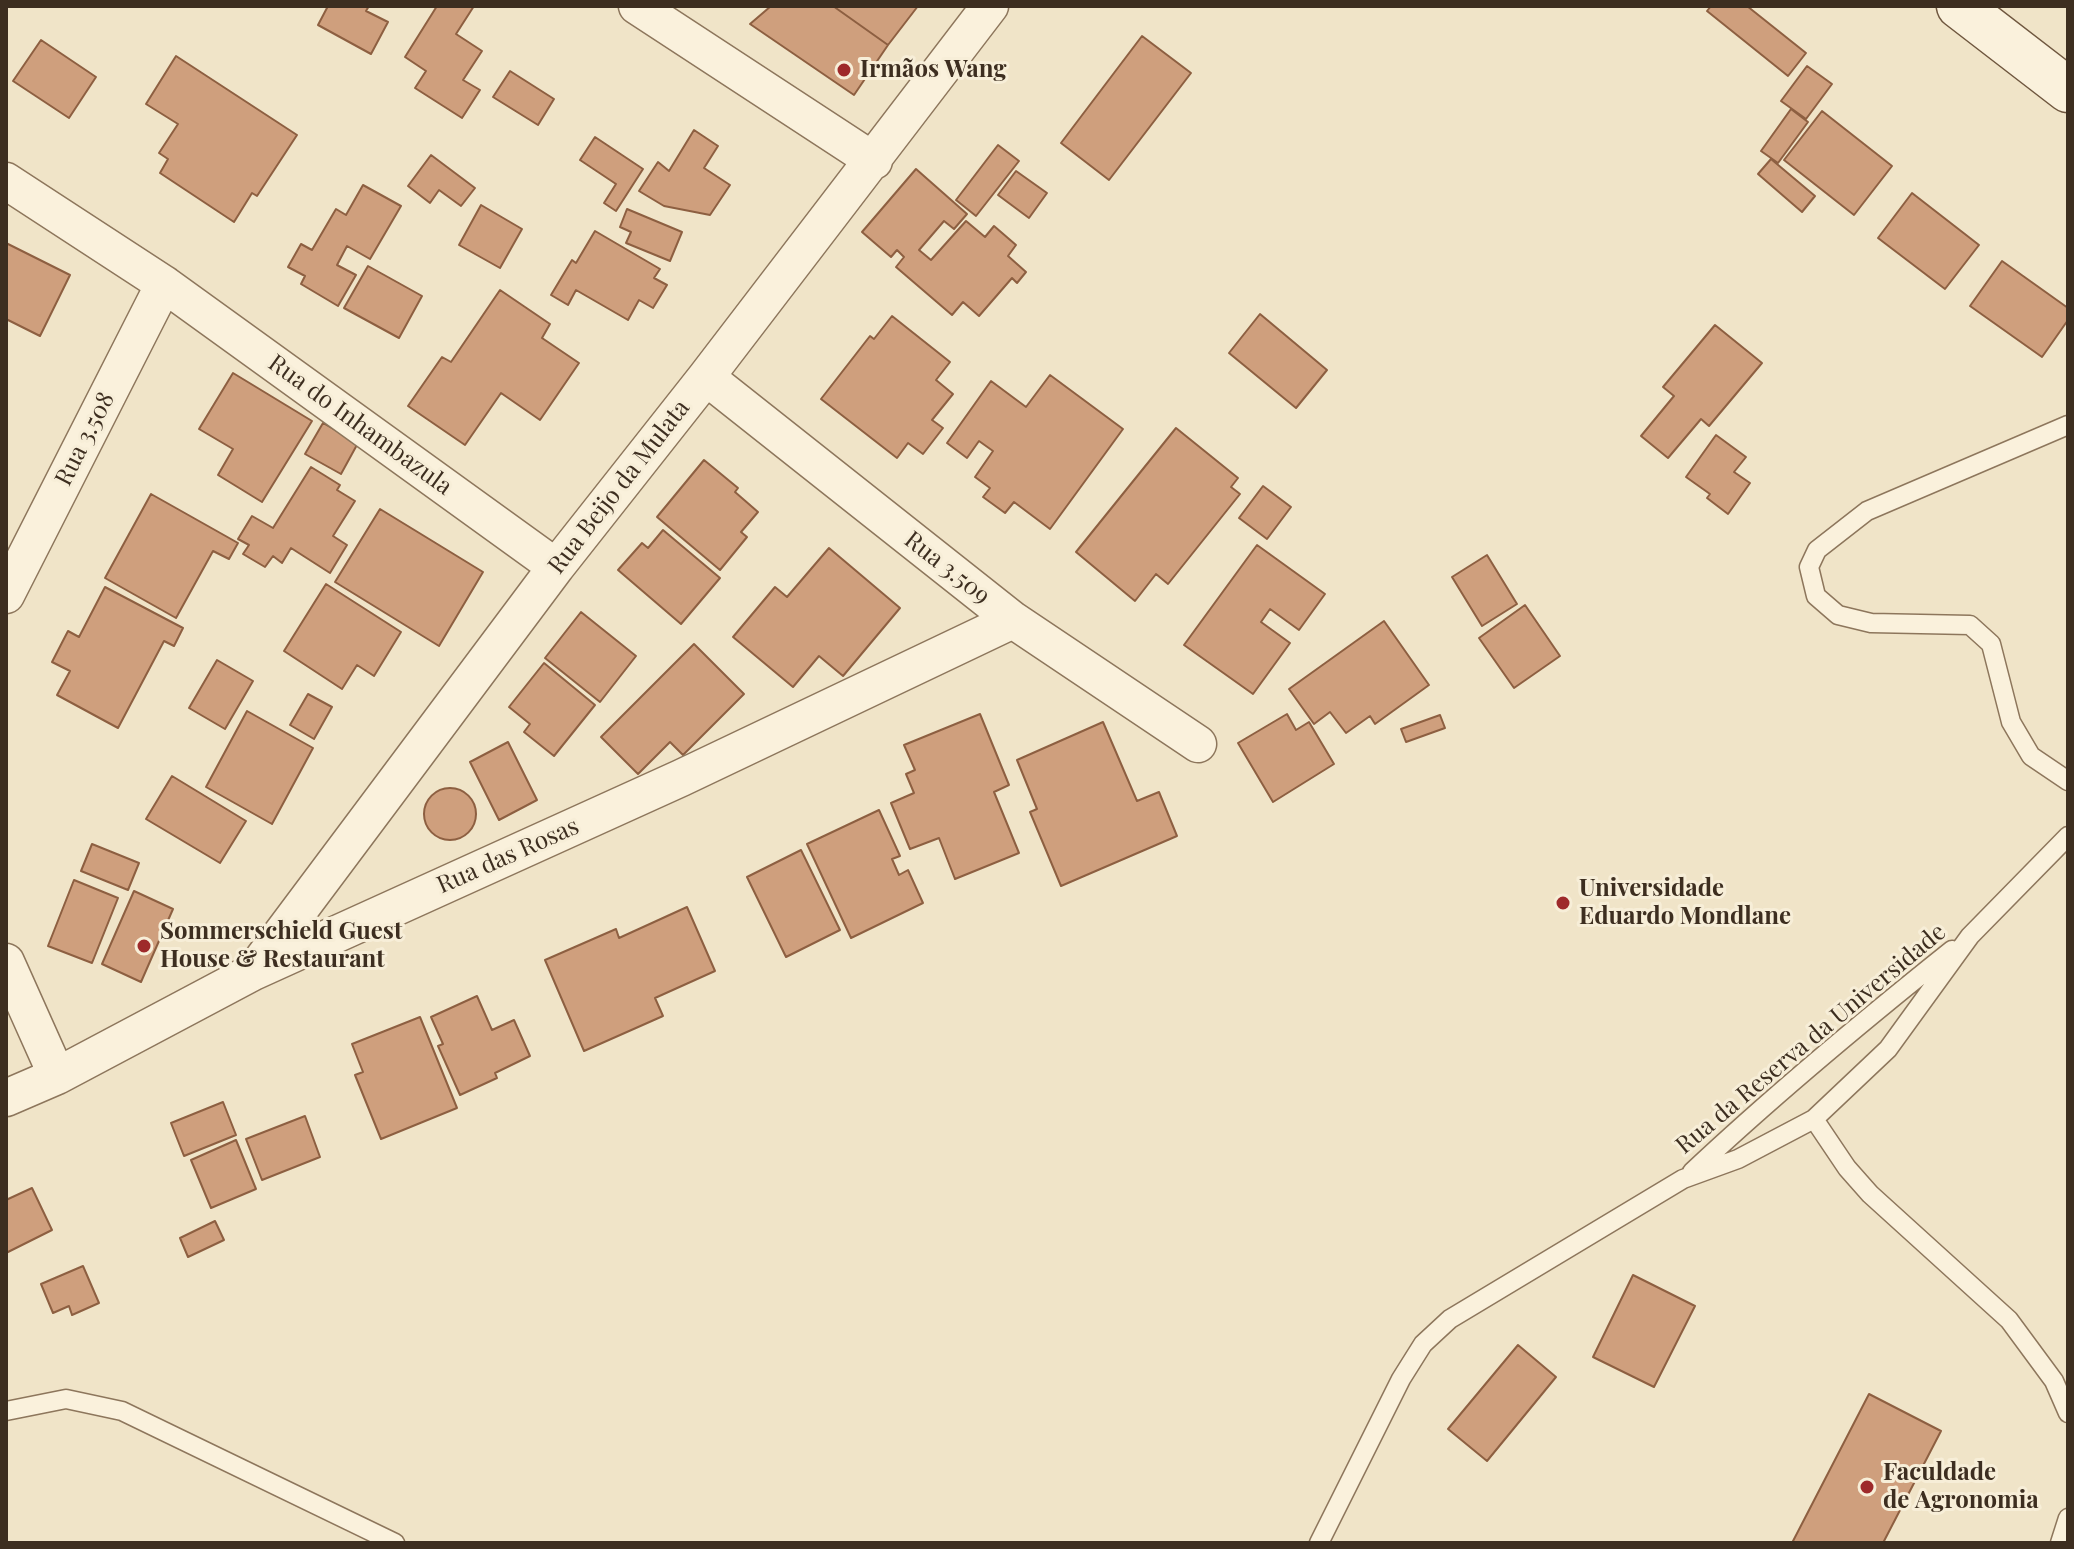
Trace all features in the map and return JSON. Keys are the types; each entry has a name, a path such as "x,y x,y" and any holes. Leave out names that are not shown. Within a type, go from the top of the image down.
{"main road":[{"path":"1959,6 2068,90"}],"street":[{"path":"637,6 874,161"},
{"name":"Rua Beijo da Mulata","path":"253,972 556,567 874,161 990,6"},
{"name":"Rua do Inhambazula","path":"6,181 164,284 556,567"},
{"name":"Rua 3.508","path":"6,595 164,284"},
{"name":"Rua 3.509","path":"706,377 1013,620 1198,744"},
{"name":"Rua das Rosas","path":"6,1098 57,1076 253,972 681,778 1013,620"},
{"path":"6,962 57,1076"}],"lane":[{"path":"2068,425 1867,511 1817,550 1809,567 1816,596 1838,615 1871,623 1970,625 1991,644 2011,722 2031,756 2068,781"},
{"name":"Rua da Reserva da Universidade","path":"1319,1543 1401,1379 1423,1344 1450,1319 1683,1179 1792,1081 1970,936 2068,836"},
{"name":"Rua da Reserva da Universidade","path":"1683,1179 1738,1159 1814,1119 1888,1049 1970,936"},
{"path":"1814,1119 1847,1168 1870,1194 2009,1320 2054,1381 2068,1413"},
{"path":"6,1411 66,1399 122,1411 393,1542"},
{"path":"2060,1543 2068,1518"}],"building":[{"path":"328,6 369,6 366,11 388,22 371,54 318,25"},
{"path":"437,6 474,6 456,34 482,51 463,80 480,90 462,118 415,88 426,71 405,57"},
{"name":"Irmãos Wang","path":"771,6 833,6 888,45 854,95 750,24"},
{"path":"833,6 918,6 888,45"},
{"path":"1711,6 1747,6 1806,53 1788,76 1707,11"},
{"path":"1142,36 1191,73 1109,180 1061,143"},
{"path":"41,40 96,77 69,118 13,81"},
{"path":"176,56 297,135 257,196 252,193 234,222 160,173 168,159 159,153 178,124 146,104"},
{"path":"1807,66 1832,84 1806,119 1781,101"},
{"path":"510,71 554,99 538,125 493,97"},
{"path":"1791,109 1808,122 1778,163 1761,151"},
{"path":"1822,111 1892,166 1854,215 1784,160"},
{"path":"694,130 718,146 704,168 730,185 710,215 664,206 639,191 658,162 669,171"},
{"path":"595,137 643,169 616,211 604,203 616,184 580,160"},
{"path":"998,145 1019,161 976,216 956,200"},
{"path":"431,155 475,188 461,206 439,190 430,203 408,186"},
{"path":"1771,159 1815,196 1802,212 1758,174"},
{"path":"916,169 967,214 954,229 944,221 919,250 931,260 966,221 985,237 994,226 1016,245 1008,256 1026,272 1017,283 1012,278 979,316 963,302 952,315 896,267 904,257 897,250 891,257 862,232"},
{"path":"1016,171 1047,193 1029,218 998,195"},
{"path":"363,185 401,206 370,259 347,246 337,265 356,275 338,306 301,284 305,276 288,267 301,244 312,250 336,209 346,215"},
{"path":"1912,193 1979,245 1945,289 1878,238"},
{"path":"481,205 522,229 500,268 459,245"},
{"path":"627,209 682,232 670,261 626,243 631,232 620,227"},
{"path":"595,231 660,269 654,278 667,285 653,308 639,300 628,320 576,290 568,305 551,295 572,260 576,263"},
{"path":"6,243 70,275 40,336 6,319"},
{"path":"2002,261 2068,308 2068,320 2042,357 1970,306"},
{"path":"368,266 422,296 399,338 344,308"},
{"path":"500,290 550,324 542,338 579,363 540,420 501,393 465,445 408,406 442,357 451,362"},
{"path":"1260,314 1327,370 1296,408 1229,353"},
{"path":"892,316 950,362 936,380 953,394 932,420 943,428 923,454 908,443 897,458 821,399 870,336 874,339"},
{"path":"1715,325 1762,363 1709,426 1701,419 1668,458 1641,436 1674,396 1663,387"},
{"path":"233,373 312,421 262,502 218,475 233,449 199,429"},
{"path":"1050,375 1123,429 1050,529 1014,502 1005,513 983,497 990,488 975,477 993,451 979,441 967,458 947,443 991,381 1026,407"},
{"path":"323,423 358,443 341,474 305,454"},
{"path":"1176,428 1238,478 1231,487 1240,494 1168,584 1156,574 1135,601 1076,552"},
{"path":"1716,435 1746,457 1734,472 1750,483 1728,514 1707,498 1710,494 1686,477"},
{"path":"704,460 738,488 735,492 758,512 741,532 747,537 720,570 657,517"},
{"path":"311,467 340,485 337,490 355,501 333,536 347,545 330,573 291,548 282,563 273,556 265,567 243,554 249,545 238,539 252,516 273,528"},
{"path":"1263,486 1291,507 1267,539 1239,518"},
{"path":"151,494 238,543 229,559 213,551 176,618 105,578"},
{"path":"380,509 483,572 439,646 335,582"},
{"path":"663,530 720,578 681,624 618,570 642,543 648,548"},
{"path":"1257,545 1325,594 1299,630 1270,609 1261,622 1290,643 1253,694 1184,645"},
{"path":"829,548 900,608 843,676 819,656 793,687 733,637 775,587 787,597"},
{"path":"1487,555 1517,604 1482,626 1452,577"},
{"path":"326,584 401,632 374,676 357,665 342,689 284,651"},
{"path":"105,587 183,628 174,646 164,641 118,728 57,695 70,671 52,662 68,631 79,637"},
{"path":"1525,605 1560,656 1514,688 1479,638"},
{"path":"581,612 636,656 600,702 545,658"},
{"path":"1384,621 1429,685 1375,724 1370,716 1346,733 1330,712 1314,724 1289,689"},
{"path":"694,644 744,694 683,755 670,742 638,774 601,737"},
{"path":"217,660 253,681 225,729 189,708"},
{"path":"544,663 595,705 554,756 524,732 530,724 509,707"},
{"path":"308,694 332,707 314,739 290,725"},
{"path":"247,711 313,748 272,824 206,787"},
{"path":"980,714 1009,785 994,792 1019,853 955,879 939,838 910,849 891,803 914,793 906,774 915,770 904,745"},
{"path":"1287,714 1296,730 1309,722 1334,764 1273,802 1238,743"},
{"path":"1440,715 1445,728 1406,742 1401,729"},
{"path":"1103,722 1137,801 1159,792 1177,836 1061,886 1030,812 1037,809 1017,760"},
{"path":"508,742 537,800 499,820 470,762"},
{"path":"172,776 246,821 220,863 146,819"},
{"path":"450,788 469,795 476,814 469,833 450,840 431,833 424,814 431,795"},
{"path":"879,810 900,856 892,859 899,875 908,870 923,903 851,938 807,844"},
{"path":"92,844 139,863 128,890 81,871"},
{"path":"801,850 840,930 786,957 747,877"},
{"path":"74,880 118,898 92,963 48,946"},
{"path":"134,891 173,909 141,982 102,964"},
{"path":"687,907 715,971 655,998 663,1016 584,1051 545,960 616,929 619,938"},
{"path":"477,996 492,1030 514,1020 530,1056 495,1073 497,1078 460,1095 438,1046 443,1044 431,1017"},
{"path":"420,1017 457,1108 381,1139 355,1075 363,1072 352,1044"},
{"path":"223,1102 236,1135 184,1156 171,1123"},
{"path":"305,1116 320,1157 262,1180 246,1139"},
{"path":"236,1140 256,1189 211,1208 191,1160"},
{"path":"32,1188 52,1230 6,1253 6,1200"},
{"path":"215,1221 224,1240 188,1257 180,1238"},
{"path":"83,1266 99,1303 72,1315 69,1306 53,1313 41,1284"},
{"path":"1633,1275 1695,1306 1654,1387 1593,1357"},
{"path":"1518,1345 1556,1377 1487,1461 1448,1429"},
{"name":"Faculdade de Agronomia","path":"1869,1394 1941,1431 1883,1543 1792,1543"}],"place":[{"name":"Irmãos Wang","path":"844,70"},
{"name":"Universidade Eduardo Mondlane","path":"1563,903"},
{"name":"Sommerschield Guest House & Restaurant","path":"144,946"},
{"name":"Faculdade de Agronomia","path":"1867,1487"}]}
